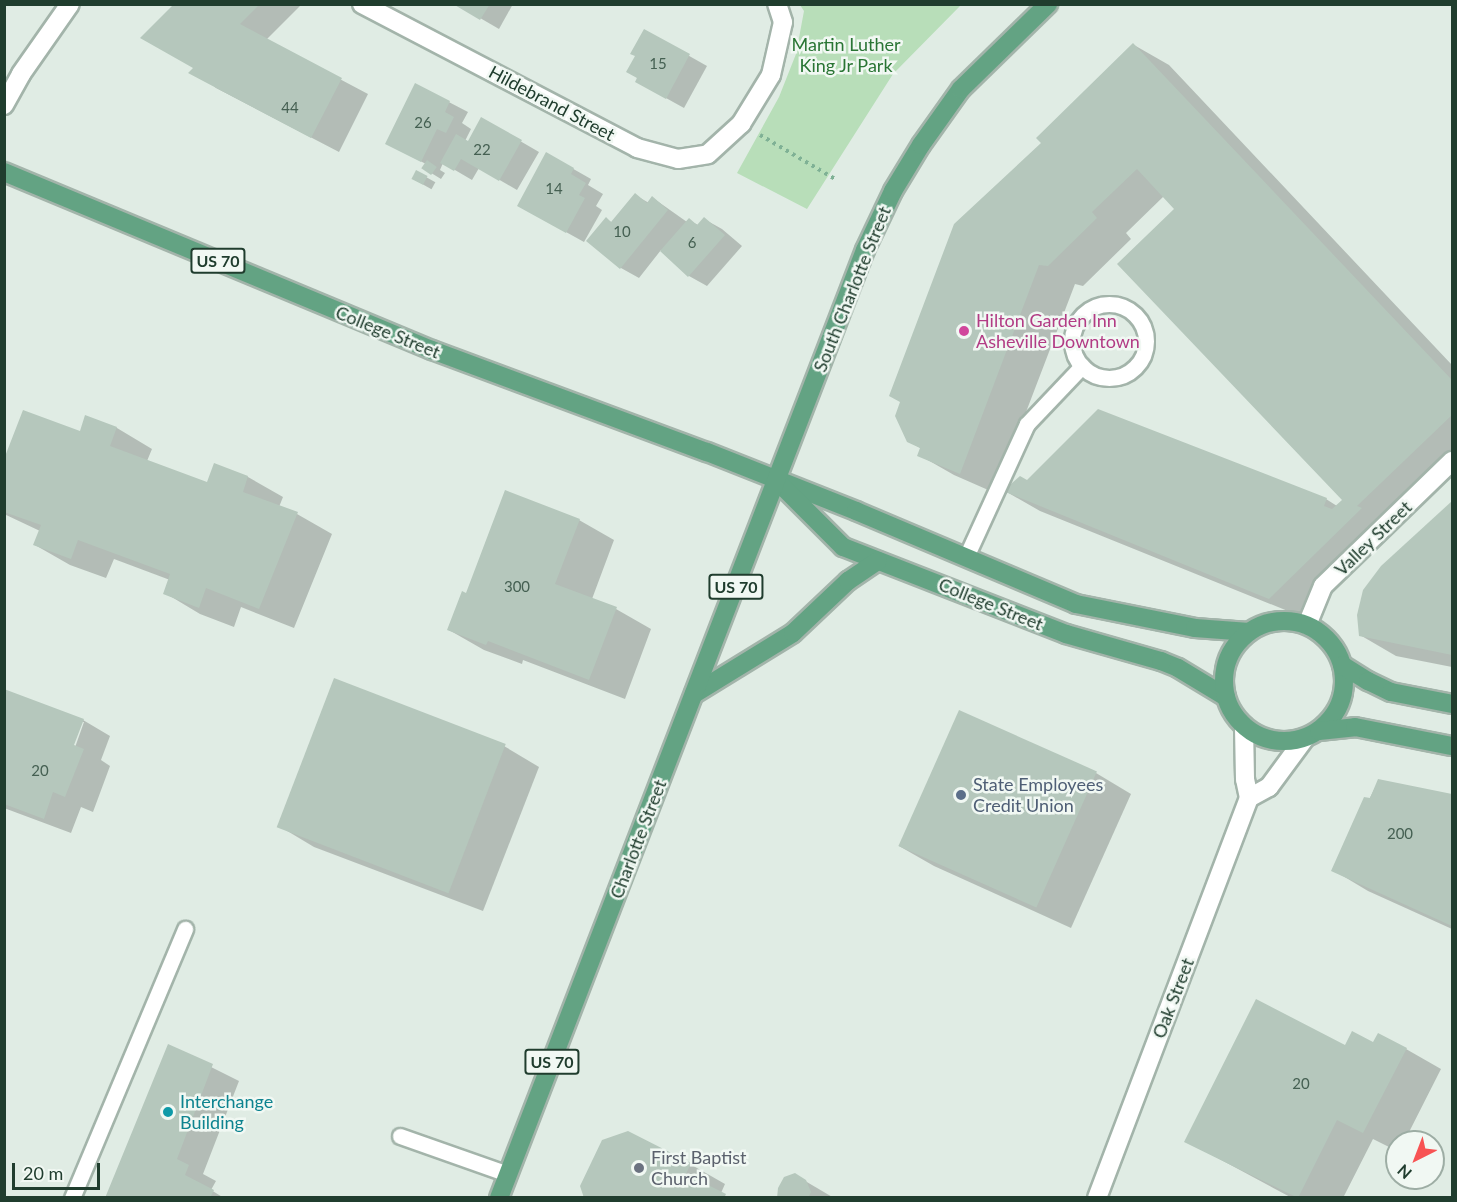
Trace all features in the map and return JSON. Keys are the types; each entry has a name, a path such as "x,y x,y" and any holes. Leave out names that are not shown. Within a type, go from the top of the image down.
{"main road":[{"name":"South Charlotte Street","path":"776,480 860,261 893,190 961,89 1048,4"},
{"name":"College Street","path":"4,172 432,350 776,480 1076,604 1195,628 1249,632"},
{"name":"College Street","path":"776,480 843,547 1066,634 1169,664 1226,697"},
{"name":"Charlotte Street","path":"499,1197 776,480"},
{"path":"694,694 793,633 848,581 878,561"},
{"path":"1312,734 1330,721 1343,694 1342,665 1335,648 1323,634 1307,625 1277,621 1249,632 1238,642 1228,661 1224,682 1226,697 1233,713 1244,726 1263,737 1284,741 1312,734 1355,728 1452,746"},
{"path":"1342,665 1391,692 1452,705"}],"street":[{"path":"4,105 21,74 70,4"},
{"name":"Hildebrand Street","path":"362,4 637,148 678,159 708,154 741,124 771,75 783,22 777,4"},
{"name":"Valley Street","path":"1307,625 1323,586 1452,461"},
{"name":"Oak Street","path":"1097,1197 1249,798 1245,779 1244,726"},
{"path":"1249,798 1269,787 1312,734"}],"lane":[{"path":"1118,305 1129,309 1138,318 1147,342 1138,365 1122,375 1104,378 1082,366 1072,345 1072,333 1084,313 1094,307 1118,305"},
{"path":"966,557 1027,424 1082,366"},
{"path":"72,1197 185,929"},
{"path":"400,1136 508,1174"}],"path":[{"path":"741,124 837,180"}],"green space":[{"name":"Martin Luther King Jr Park","path":"800,5 961,5 893,74 807,209 737,173 779,97 796,54 804,11"}],"building":[{"path":"174,4 260,4 240,24 342,78 311,138 188,73 193,68 140,38"},
{"path":"453,4 490,4 480,20"},
{"path":"644,29 690,54 666,99 635,82 637,78 626,72 635,56 630,54"},
{"path":"1133,43 1452,380 1452,415 1357,506 1362,508 1269,599 1003,491 1020,476 1027,480 1098,409 1327,498 1324,506 1332,509 1342,500 1117,264 1174,209 1137,169 1092,212 1097,218 1048,266 1039,265 960,474 917,456 920,448 907,442 895,416 900,402 889,396 954,224 1041,143 1036,138"},
{"path":"415,83 450,101 445,112 454,117 446,133 437,129 421,162 385,144"},
{"path":"481,117 522,140 499,181 461,159 454,171 440,163 456,134 468,141"},
{"path":"546,152 574,168 571,174 586,183 579,195 585,198 566,233 517,206"},
{"path":"427,160 437,167 431,175 421,168"},
{"path":"416,170 428,176 423,185 411,179"},
{"path":"635,193 647,203 652,196 668,210 620,269 586,241 606,217 611,222"},
{"path":"704,217 725,235 688,277 660,251 689,218 697,225"},
{"path":"23,410 80,431 85,415 117,427 110,446 207,482 214,463 248,476 243,492 298,512 259,609 206,588 199,608 163,594 170,574 78,540 71,559 33,545 41,525 4,512 4,459"},
{"path":"505,490 580,519 555,584 617,607 589,680 488,641 486,645 447,630 462,591 466,593"},
{"path":"1452,501 1452,655 1359,636 1357,615 1363,590 1381,566"},
{"path":"334,678 506,744 448,893 277,827"},
{"path":"4,689 84,719 74,745 84,749 65,797 53,792 44,819 4,804"},
{"path":"959,710 1097,771 1036,908 898,846"},
{"path":"1378,779 1452,794 1452,926 1331,871 1364,797 1370,798"},
{"path":"1256,999 1345,1045 1352,1031 1373,1042 1378,1033 1407,1048 1363,1133 1337,1120 1298,1198 1184,1142"},
{"name":"Interchange Building","path":"168,1044 213,1064 177,1159 189,1165 185,1175 214,1190 210,1198 105,1198"},
{"name":"First Baptist Church","path":"628,1131 691,1163 686,1174 726,1194 724,1198 584,1198 580,1186 602,1140"},
{"name":"First Baptist Church","path":"795,1173 806,1180 811,1192 808,1198 777,1198 778,1188 784,1177"}],"place":[{"name":"Hilton Garden Inn Asheville Downtown","path":"964,331"},
{"name":"State Employees Credit Union","path":"961,795"},
{"name":"Interchange Building","path":"168,1112"},
{"name":"First Baptist Church","path":"639,1168"}]}
